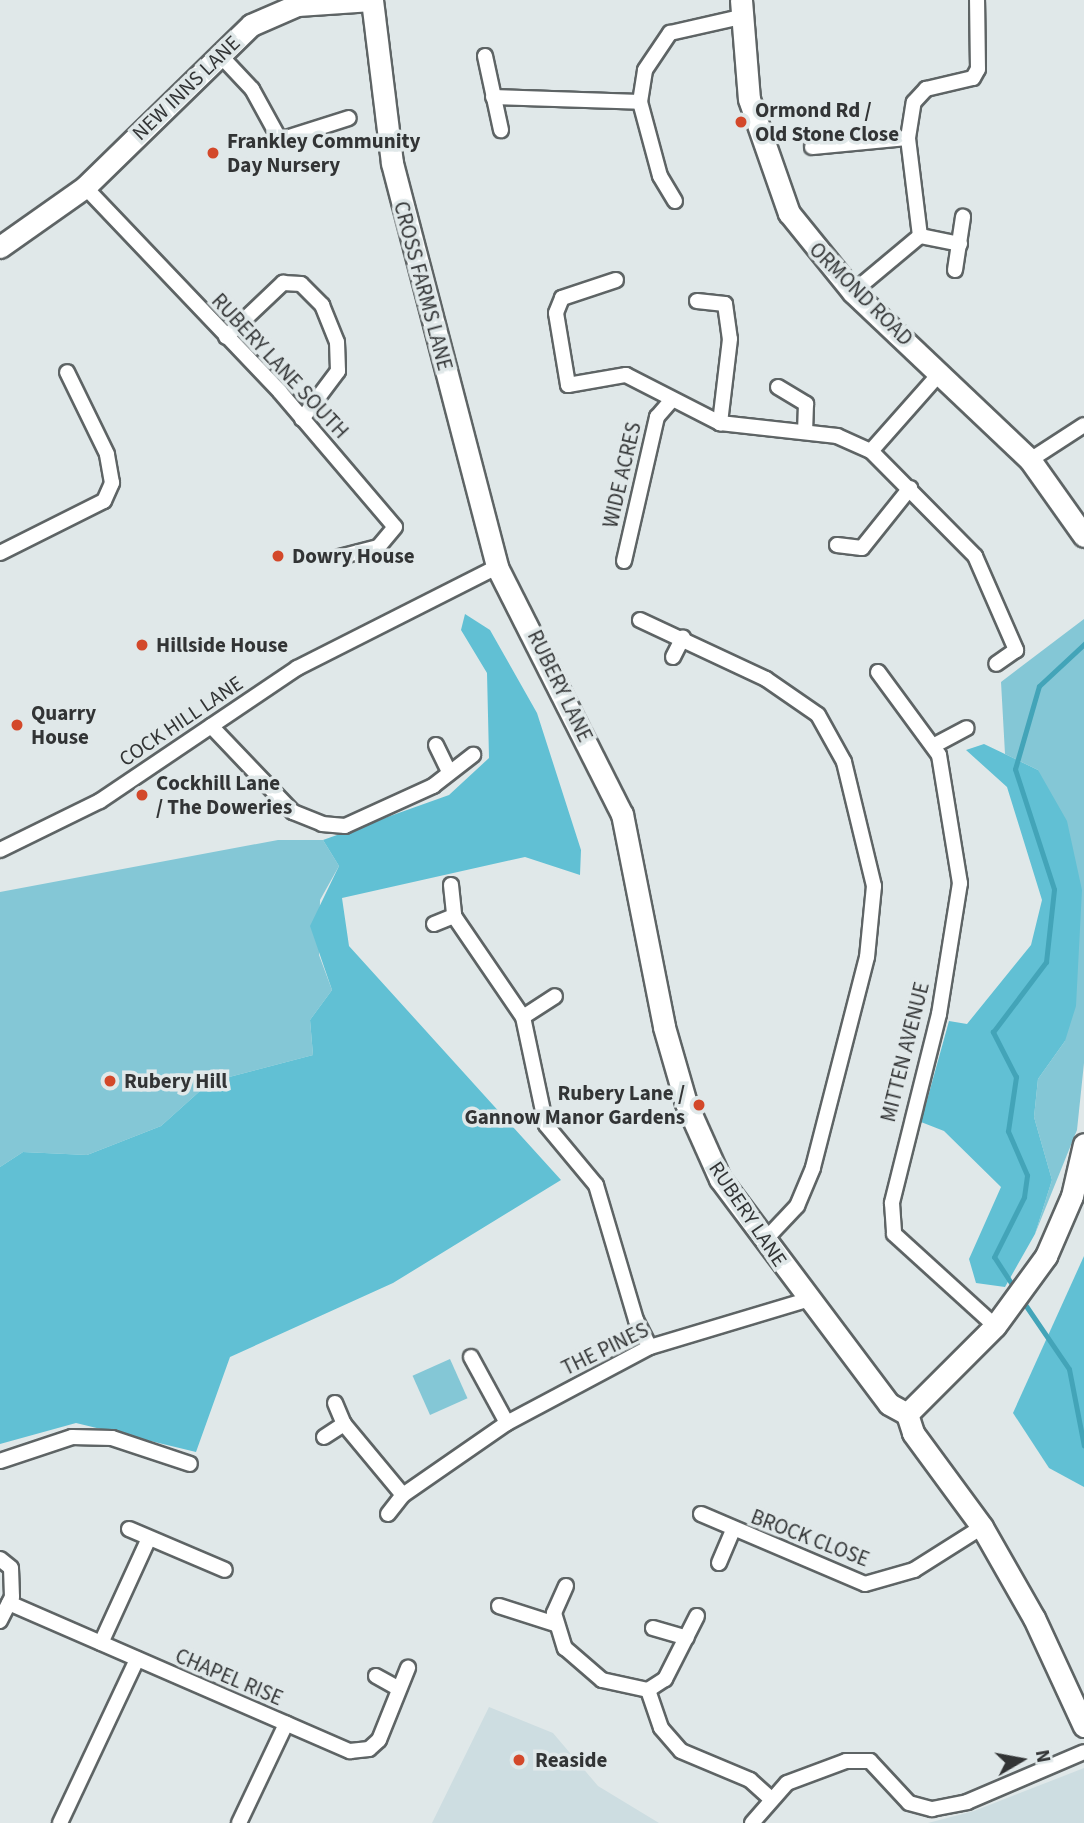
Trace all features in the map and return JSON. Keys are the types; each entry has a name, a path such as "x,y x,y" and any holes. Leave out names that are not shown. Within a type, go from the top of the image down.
{"street":[{"name":"NEW INNS LANE","path":"0,247 85,187 219,54 251,26 298,3 372,0"},
{"name":"CROSS FARMS LANE","path":"372,0 392,163 497,567"},
{"path":"920,236 908,138 914,102 926,89 973,78 978,69 976,0"},
{"path":"675,201 660,176 640,102 652,52 670,33 741,9"},
{"name":"ORMOND ROAD","path":"741,9 749,99 771,175 807,240 853,292 941,372 1030,460 1084,536"},
{"path":"219,54 252,89 280,140 349,118"},
{"path":"485,57 501,130"},
{"path":"492,97 640,102"},
{"path":"812,147 908,138"},
{"name":"RUBERY LANE SOUTH","path":"85,187 302,419 395,527 378,547 339,557"},
{"path":"955,270 963,217"},
{"path":"853,292 920,236"},
{"path":"920,236 960,244"},
{"path":"616,280 562,298 556,313 568,385 626,375 670,402 720,423 805,430 871,451 975,556 1016,650 996,664"},
{"path":"226,337 283,283 301,284 322,306 337,341 338,371 302,419"},
{"path":"697,301 725,303 730,339 720,423"},
{"path":"0,553 104,501 112,483 107,454 67,372"},
{"path":"871,451 941,372"},
{"path":"778,387 806,404 805,430"},
{"name":"WIDE ACRES","path":"624,561 657,416 670,402"},
{"path":"1030,460 1084,425"},
{"path":"837,545 862,548 909,488"},
{"name":"COCK HILL LANE","path":"0,850 100,801 297,668 497,567"},
{"name":"RUBERY LANE","path":"497,567 622,814 674,1071 720,1179 807,1300 889,1404 907,1414 914,1433 982,1527 1034,1618 1084,1726"},
{"path":"640,621 683,637 785,690 818,715 844,762 874,887 867,957 813,1168 797,1206 764,1241"},
{"path":"673,657 683,637"},
{"name":"MITTEN AVENUE","path":"878,672 933,746 960,883 939,1014 901,1157 893,1219 900,1245 995,1326"},
{"path":"211,726 293,812 321,824 345,826 449,772 473,755"},
{"path":"933,746 967,728"},
{"path":"436,745 449,772"},
{"path":"451,885 454,916 523,1017 545,1125 596,1185 636,1320 650,1347"},
{"path":"435,924 454,916"},
{"path":"523,1017 555,996"},
{"path":"907,1414 995,1326 1046,1256 1072,1196 1084,1144"},
{"name":"THE PINES","path":"388,1514 403,1494 507,1423 650,1347 807,1300"},
{"path":"471,1357 507,1423"},
{"path":"335,1403 344,1424 403,1494"},
{"path":"324,1437 344,1424"},
{"path":"0,1461 72,1437 113,1438 190,1464"},
{"name":"BROCK CLOSE","path":"701,1514 733,1531 865,1584 914,1570 982,1527"},
{"path":"129,1529 225,1570"},
{"name":"BROCK CLOSE","path":"719,1563 733,1531"},
{"path":"101,1643 149,1538"},
{"path":"0,1559 11,1568 9,1604 0,1622"},
{"path":"566,1586 555,1624 565,1648 602,1680 648,1690 665,1679 697,1616"},
{"name":"CHAPEL RISE","path":"9,1604 350,1751 369,1749 408,1668"},
{"path":"499,1606 555,1624"},
{"path":"653,1628 687,1638"},
{"path":"60,1823 137,1659"},
{"path":"376,1676 400,1689"},
{"path":"648,1690 661,1728 681,1751 750,1780 769,1797"},
{"path":"239,1823 286,1724"},
{"path":"752,1823 769,1797 810,1771 870,1761 909,1803 932,1809 967,1802 1084,1752"}],"shaded area":[{"path":"465,614 490,630 537,713 581,850 580,875 525,857 342,898 349,946 561,1180 393,1283 230,1357 196,1452 76,1423 0,1444 0,1167 23,1152 87,1155 161,1126 210,1082 313,1055 310,1020 332,990 310,926 339,866 323,840 449,795 489,758 487,673 461,630"},
{"path":"1084,619 1084,1063 1077,1130 1035,1234 1052,1180 1034,1117 1038,1079 1065,1041 1038,770 1005,754 1001,682"},
{"path":"984,744 1038,770 1067,821 1082,890 1076,1006 1065,1041 1038,1079 1034,1117 1052,1180 1035,1234 1005,1287 976,1283 969,1259 1001,1187 944,1131 921,1122 949,1021 967,1024 1031,945 1042,900 1007,787 966,750"},
{"path":"278,840 323,840 339,866 320,900 319,955 332,990 310,1020 313,1055 210,1082 161,1126 87,1155 23,1152 0,1167 0,892"},
{"path":"1084,1256 1084,1487 1049,1468 1013,1413"},
{"path":"450,1359 467,1398 430,1415 413,1376"},
{"name":"Reaside","path":"489,1707 553,1733 598,1786 659,1823 432,1823"},
{"path":"1084,1768 1084,1823 928,1823 974,1811"}],"waterway":[{"path":"1015,1289 994,1257 1024,1197 1027,1175 1008,1131 1016,1077 993,1032 1046,962 1054,889 1015,769 1039,686 1084,644"},
{"path":"1022,1300 1069,1369 1084,1446"}],"place":[{"name":"Ormond Rd / Old Stone Close","path":"741,122"},
{"name":"Frankley Community Day Nursery","path":"213,153"},
{"name":"Dowry House","path":"278,556"},
{"name":"Hillside House","path":"142,645"},
{"name":"Quarry House","path":"17,725"},
{"name":"Cockhill Lane / The Doweries","path":"142,795"},
{"name":"Rubery Hill","path":"110,1081"},
{"name":"Rubery Lane / Gannow Manor Gardens","path":"699,1105"},
{"name":"Reaside","path":"519,1760"}]}
